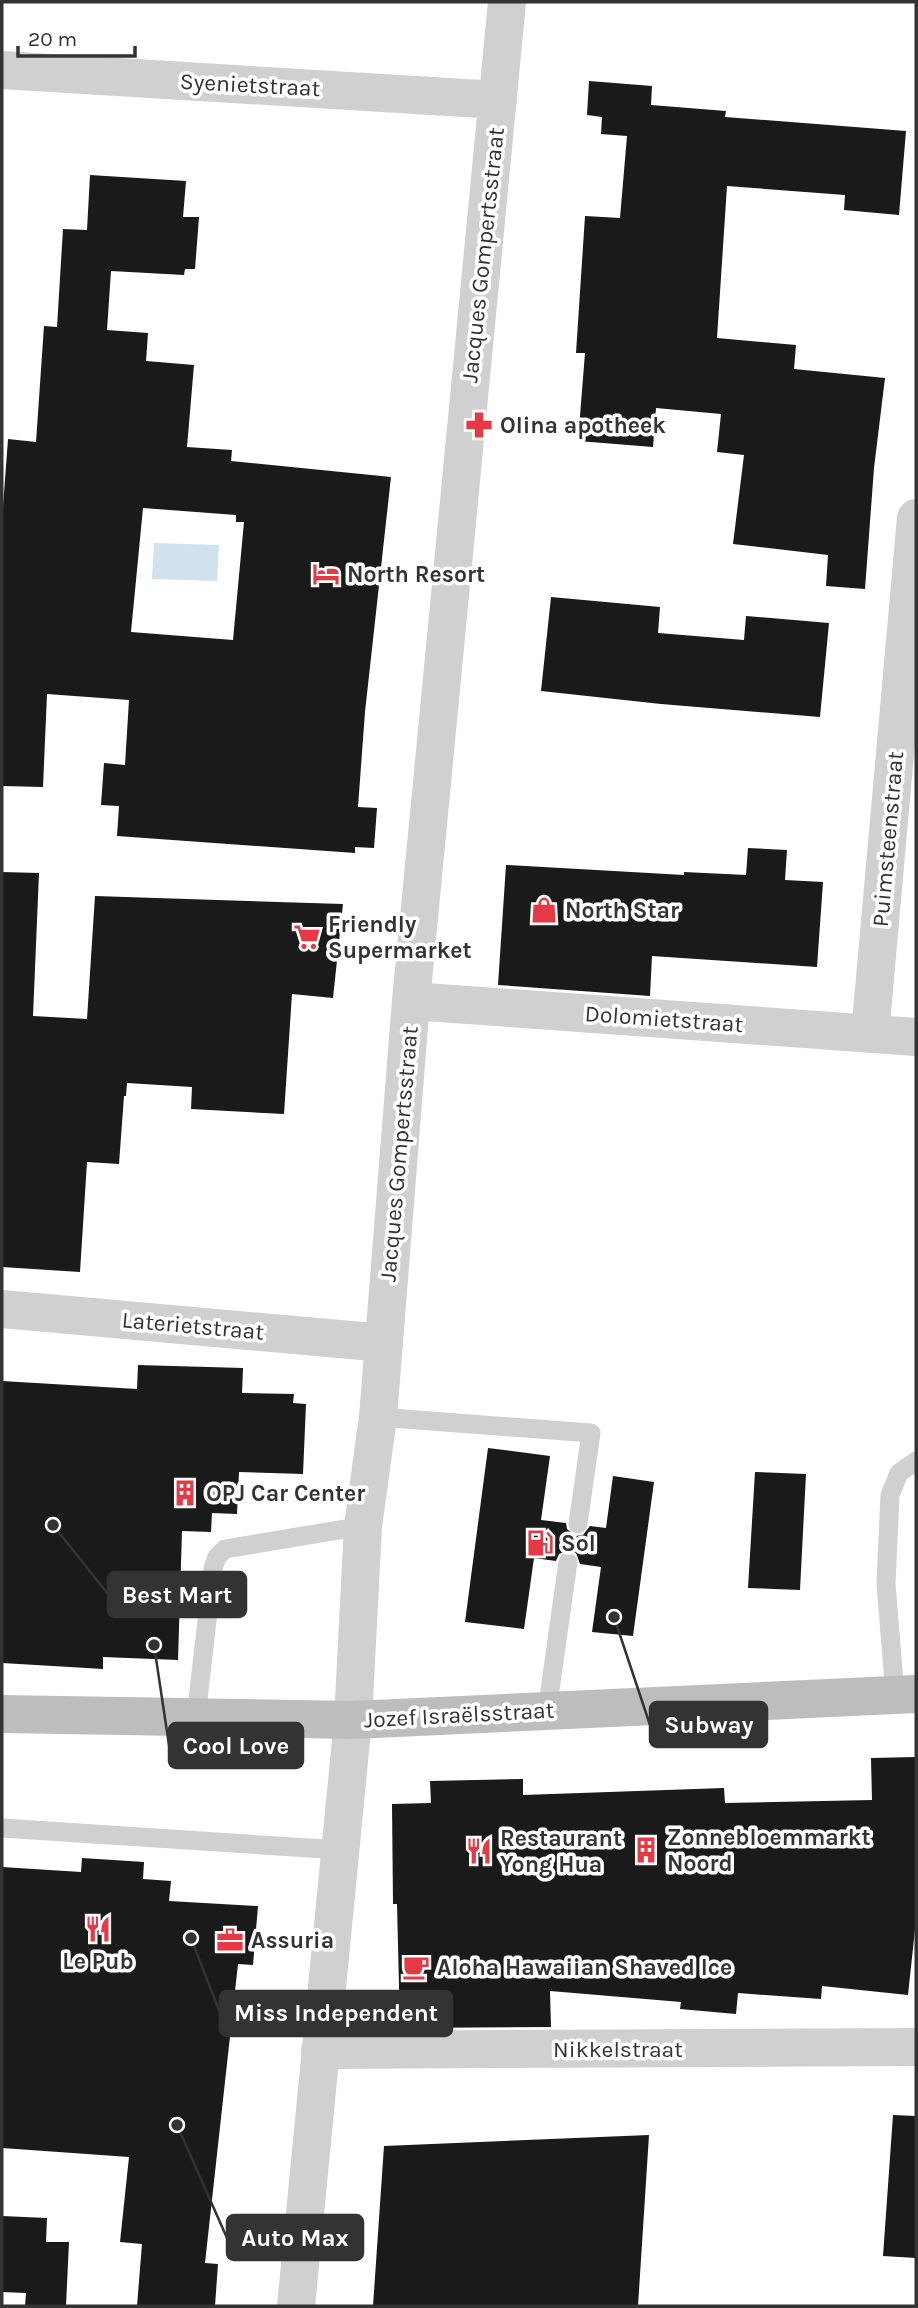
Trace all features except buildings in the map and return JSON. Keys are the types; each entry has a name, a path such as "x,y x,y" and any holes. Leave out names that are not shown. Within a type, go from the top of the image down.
{"street":[{"name":"Jacques Gompertsstraat","path":"296,2306 353,1720 363,1526 384,1343 411,1001 507,2"},
{"name":"Syenietstraat","path":"2,70 498,100"},
{"name":"Puimsteenstraat","path":"870,1034 916,518"},
{"name":"Dolomietstraat","path":"411,1001 916,1037"},
{"name":"Laterietstraat","path":"2,1309 384,1343"},
{"name":"Jozef Israëlsstraat","path":"2,1714 353,1720 906,1695"},
{"name":"Nikkelstraat","path":"320,2050 916,2048"}],"lane":[{"path":"377,1417 591,1433 578,1524"},
{"path":"906,1695 886,1584 891,1495 899,1473 916,1461"},
{"path":"196,1717 213,1569 217,1557 225,1549 363,1526"},
{"path":"547,1711 568,1562"},
{"path":"2,1828 340,1850"}],"water":[{"path":"154,543 219,545 217,581 152,579"}],"place":[{"name":"Olina apotheek","path":"479,425"},
{"name":"North Resort","path":"326,574"},
{"name":"North Star","path":"544,910"},
{"name":"Friendly Supermarket","path":"307,937"},
{"name":"OPJ Car Center","path":"185,1493"},
{"name":"Best Mart","path":"53,1525"},
{"name":"Sol","path":"540,1543"},
{"name":"Subway","path":"614,1617"},
{"name":"Cool Love","path":"154,1645"},
{"name":"Zonnebloemmarkt Noord","path":"646,1850"},
{"name":"Restaurant Yong Hua","path":"479,1851"},
{"name":"Le Pub","path":"98,1929"},
{"name":"Miss Independent","path":"191,1938"},
{"name":"Assuria","path":"230,1940"},
{"name":"Aloha Hawaiian Shaved Ice","path":"416,1967"},
{"name":"Auto Max","path":"177,2125"}]}
